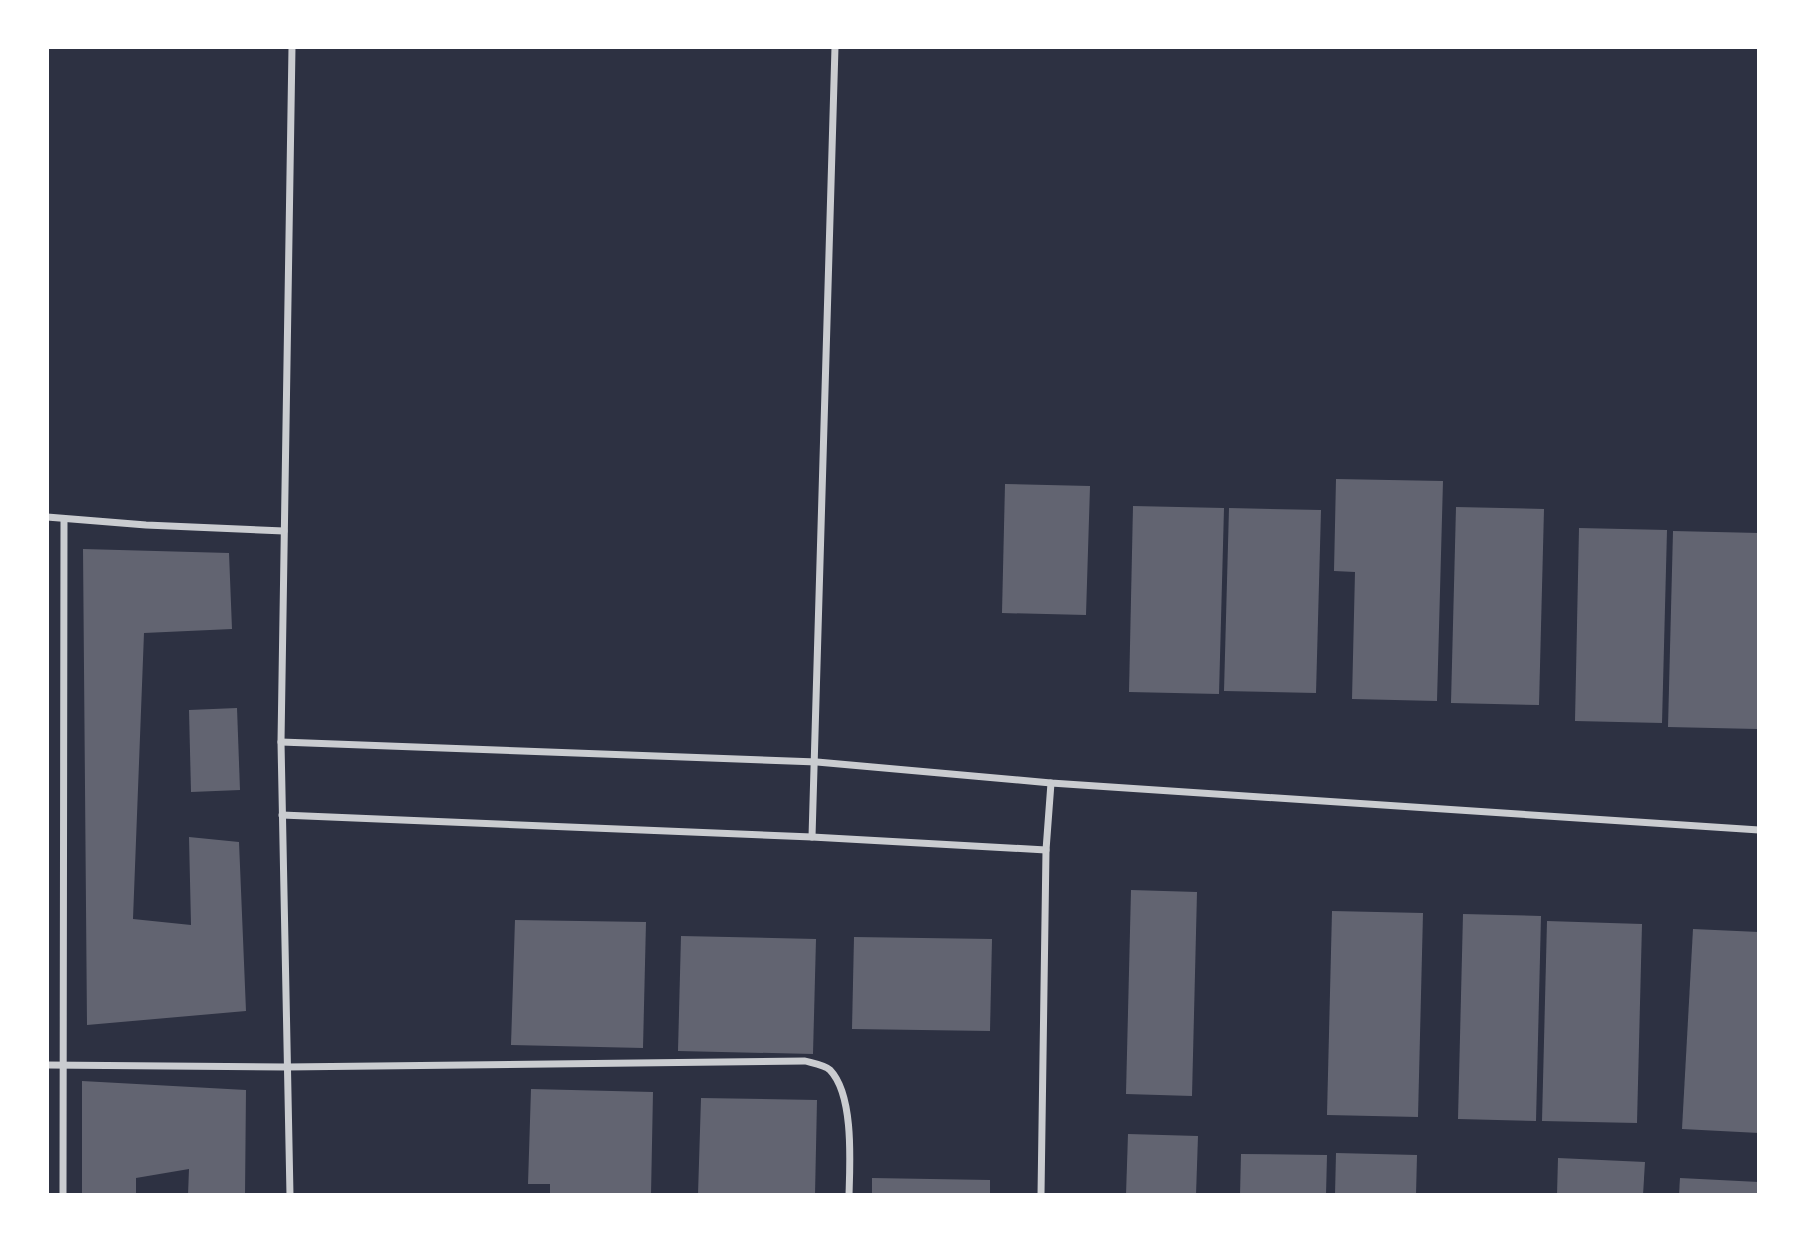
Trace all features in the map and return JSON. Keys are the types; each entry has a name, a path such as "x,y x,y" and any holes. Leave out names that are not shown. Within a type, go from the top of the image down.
{"street":[{"path":"290,1195 281,742 292,47"},
{"path":"812,836 817,762 835,47"},
{"path":"47,517 284,531"},
{"path":"63,1195 64,520"},
{"path":"281,742 817,762 1051,783 1759,830"},
{"path":"1041,1195 1046,850 1051,783"},
{"path":"282,815 812,836 1046,850"},
{"path":"47,1065 286,1067 805,1061 829,1068 841,1085 850,1146 849,1195"}],"building":[{"path":"1336,479 1443,481 1437,701 1352,699 1355,572 1334,571"},
{"path":"1005,484 1090,486 1086,615 1002,613"},
{"path":"1133,506 1224,508 1219,694 1129,692"},
{"path":"1456,507 1544,509 1539,705 1451,703"},
{"path":"1229,508 1321,510 1316,693 1224,691"},
{"path":"1579,528 1667,530 1662,723 1575,721"},
{"path":"1673,531 1759,533 1757,729 1668,727"},
{"path":"83,549 229,553 232,629 144,633 133,919 191,925 189,837 239,842 246,1011 87,1025"},
{"path":"237,708 240,790 191,792 189,710"},
{"path":"1131,890 1197,892 1192,1096 1126,1094"},
{"path":"1332,911 1423,913 1418,1117 1327,1115"},
{"path":"1463,914 1541,916 1536,1121 1458,1119"},
{"path":"515,920 646,922 643,1048 511,1045"},
{"path":"1547,921 1642,924 1637,1123 1542,1121"},
{"path":"1693,929 1759,932 1759,1133 1682,1129"},
{"path":"681,936 816,939 813,1054 678,1051"},
{"path":"854,937 992,939 990,1031 852,1029"},
{"path":"82,1081 246,1090 245,1195 188,1195 189,1169 136,1178 136,1195 82,1195"},
{"path":"531,1089 653,1092 651,1195 550,1195 550,1184 528,1184"},
{"path":"701,1098 817,1100 815,1195 698,1195"},
{"path":"1128,1134 1198,1136 1196,1195 1126,1195"},
{"path":"1336,1153 1417,1155 1416,1195 1335,1195"},
{"path":"1241,1154 1327,1155 1326,1195 1240,1195"},
{"path":"1558,1158 1645,1162 1643,1195 1557,1195"},
{"path":"872,1178 990,1180 990,1195 872,1195"},
{"path":"1680,1178 1759,1182 1759,1195 1679,1195"}]}
